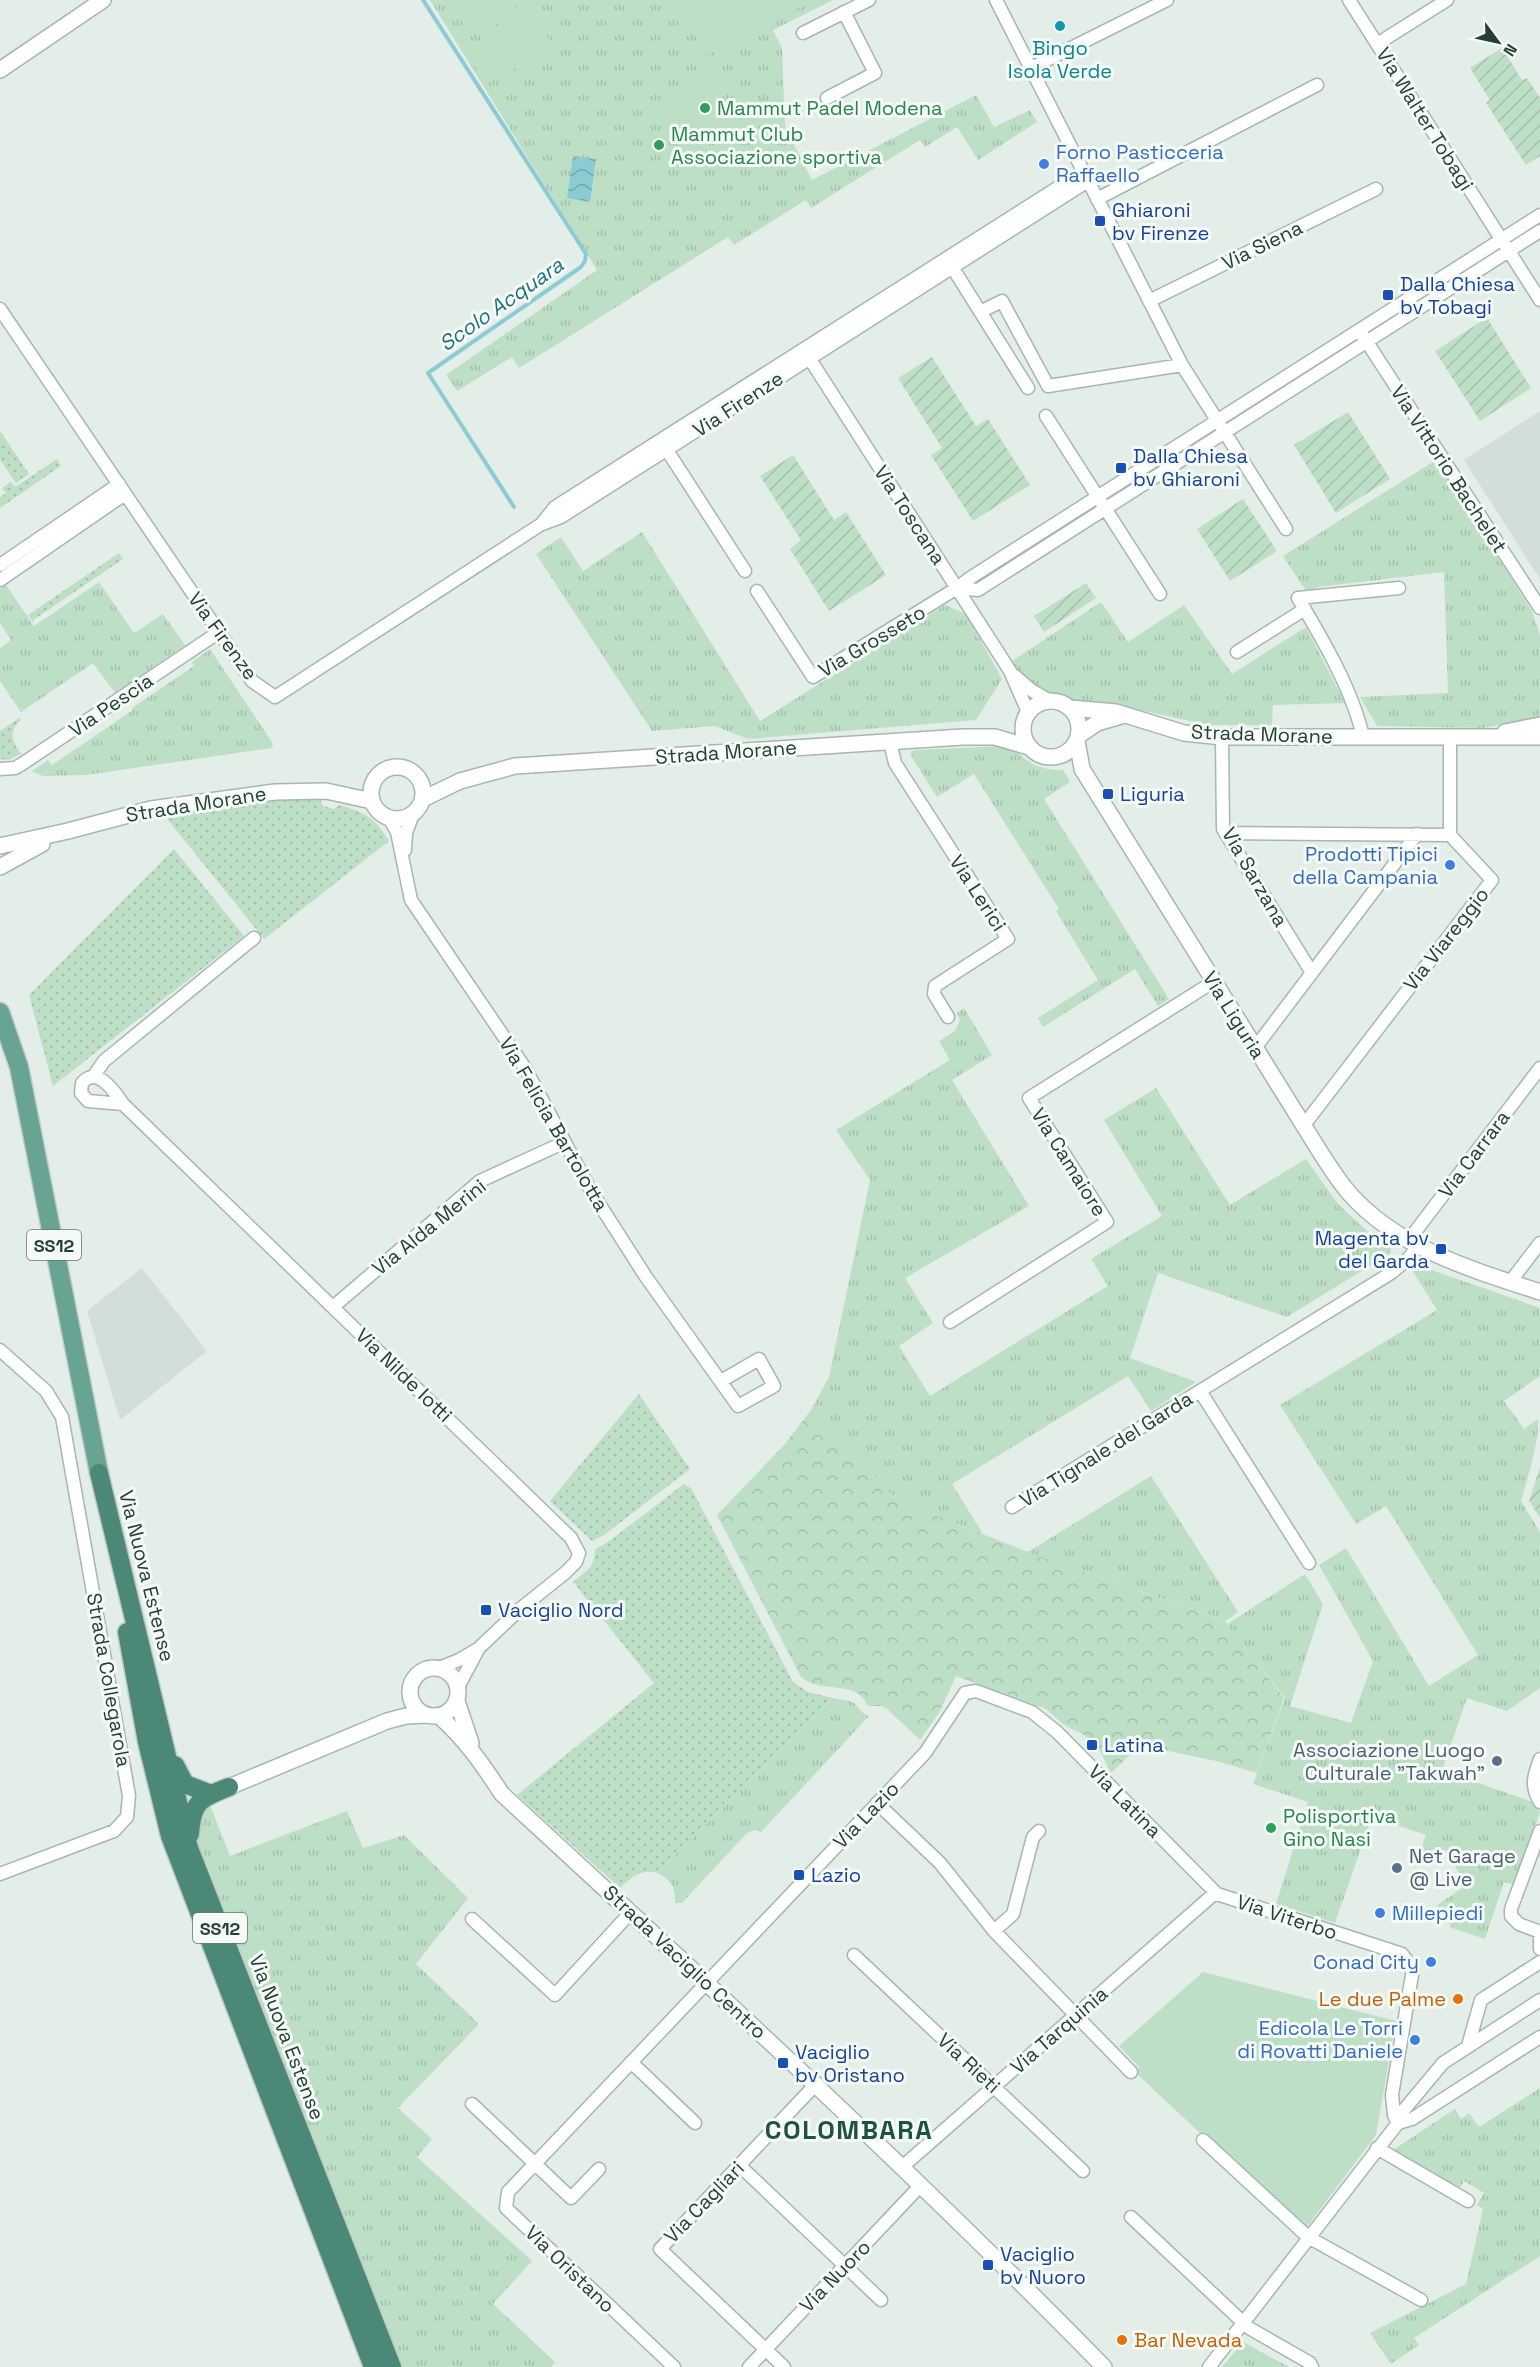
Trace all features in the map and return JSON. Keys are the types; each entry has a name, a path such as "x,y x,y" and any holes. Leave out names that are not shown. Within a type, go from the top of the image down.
{"highway":[{"name":"Via Nuova Estense","path":"99,1473 189,1848 392,2367"},
{"name":"Via Nuova Estense","path":"99,1473 147,1742 170,1836 373,2367"},
{"path":"164,1744 185,1784 211,1794"},
{"path":"189,1848 191,1814 198,1803 211,1794 229,1787"}],"main road":[{"name":"Via Nuova Estense","path":"1,1015 19,1067 99,1473"}],"street":[{"path":"0,70 103,0"},
{"path":"803,33 868,0"},
{"path":"996,0 1182,365 1286,529"},
{"path":"1031,68 1167,0"},
{"name":"Via Walter Tobagi","path":"1349,0 1540,300"},
{"path":"1377,44 1447,0"},
{"path":"828,98 875,73 844,12"},
{"path":"1097,199 1317,85"},
{"name":"Via Firenze","path":"0,309 252,681 275,697 540,525 561,517 664,445 1086,176"},
{"name":"Via Siena","path":"1149,301 1376,189"},
{"path":"957,588 1540,214"},
{"path":"957,588 978,590 1540,231"},
{"path":"949,263 1028,388"},
{"path":"980,312 1002,301 1048,386 1182,365"},
{"name":"Via Vittorio Bachelet","path":"1359,330 1540,608"},
{"name":"Via Toscana","path":"807,354 1010,671 1026,716"},
{"path":"1046,416 1160,594"},
{"path":"664,445 745,571"},
{"path":"0,565 122,489"},
{"path":"0,580 122,489"},
{"name":"Via Grosseto","path":"757,591 813,678 957,588"},
{"path":"1237,652 1305,609 1298,598 1399,588"},
{"name":"Strada Morane","path":"1305,609 1347,690 1359,719 1363,737"},
{"name":"Via Pescia","path":"0,769 15,768 22,764 219,632"},
{"name":"Via Toscana","path":"1010,671 1031,690 1050,701"},
{"path":"1078,739 1079,722 1070,708 1061,702 1050,701 1035,706 1026,716 1024,739 1029,747 1045,757 1058,757 1082,769"},
{"name":"Strada Morane","path":"1070,708 1126,715 1184,733 1222,737 1540,737"},
{"path":"1058,757 1071,749 1078,739 1097,723 1126,715"},
{"name":"Strada Morane","path":"995,736 1026,716"},
{"path":"1487,737 1526,726 1540,725"},
{"name":"Strada Morane","path":"423,799 460,781 515,766 995,736 1029,747"},
{"name":"Via Sarzana","path":"1222,737 1223,829 1312,973"},
{"path":"1226,833 1450,835 1450,737"},
{"name":"Via Liguria","path":"1078,739 1082,769 1213,982 1349,1194 1379,1221 1413,1244 1540,1292"},
{"name":"Via Lerici","path":"890,742 895,763 1008,939 935,986 934,994 948,1017"},
{"path":"393,767 409,770 421,782 423,799 413,814 406,818 389,818 376,809 372,801 372,784 384,770 393,767"},
{"name":"Strada Morane","path":"421,782 460,781"},
{"name":"Strada Morane","path":"0,846 151,809 285,790 326,791 372,784"},
{"name":"Strada Morane","path":"326,791 372,801"},
{"name":"Via Felicia Bartolotta","path":"404,860 406,833 413,814"},
{"name":"Via Felicia Bartolotta","path":"389,818 397,832 411,900 525,1068 591,1191 646,1277 721,1381"},
{"name":"Strada Morane","path":"0,867 68,831"},
{"path":"1256,1048 1417,834"},
{"name":"Via Viareggio","path":"1304,1125 1492,880 1450,835"},
{"path":"123,1104 103,1100 93,1102 83,1097 82,1083 93,1077 105,1061 254,939"},
{"name":"Via Camaiore","path":"950,1322 1107,1222 1029,1098 1213,982"},
{"name":"Via Carrara","path":"1413,1244 1540,1068"},
{"name":"Via Nilde Iotti","path":"93,1077 105,1082 123,1104 571,1538 577,1547 579,1553 576,1562 566,1573 520,1609 479,1648 439,1668"},
{"name":"Via Alda Merini","path":"333,1307 480,1181 565,1142"},
{"path":"1510,1282 1540,1243"},
{"name":"Via Tignale del Garda","path":"1012,1507 1391,1273 1408,1259 1413,1244"},
{"name":"Strada Collegarola","path":"0,1350 46,1391 62,1417 129,1796 127,1817 114,1831 0,1874"},
{"name":"Via Tignale del Garda","path":"1200,1391 1309,1563"},
{"name":"Via Nilde Iotti","path":"458,1694 479,1648"},
{"path":"229,1787 387,1721 406,1716 432,1716 450,1712 458,1694 453,1676 439,1668 422,1671 413,1680 410,1689 387,1721"},
{"path":"410,1689 412,1703 420,1712 432,1716"},
{"name":"Via Latina","path":"965,1693 976,1691 1032,1712 1057,1732 1215,1893"},
{"name":"Via Lazio","path":"707,1983 925,1753 965,1693"},
{"name":"Strada Vaciglio Centro","path":"458,1694 462,1720 476,1754"},
{"name":"Strada Vaciglio Centro","path":"432,1716 460,1736 476,1754 502,1794 817,2084 1016,2276 1104,2367"},
{"path":"1540,1759 1533,1779 1537,1784 1540,1802"},
{"path":"877,1803 940,1863 994,1931 1131,2072"},
{"path":"994,1931 1013,1914 1033,1837 1039,1831"},
{"path":"1540,1831 1511,1909 1514,1921 1540,1932"},
{"name":"Via Tarquinia","path":"902,2167 1215,1893"},
{"name":"Via Viterbo","path":"1215,1893 1402,1954 1413,1970 1392,2095 1394,2115 1398,2123"},
{"path":"472,1919 555,1995 631,1912"},
{"path":"1540,1940 1540,1949"},
{"name":"Via Rieti","path":"854,1955 1083,2171"},
{"path":"1468,2046 1481,2000 1540,1962"},
{"name":"Via Oristano","path":"674,2367 506,2208 508,2192 707,1983"},
{"path":"1209,2367 1398,2123 1403,2111 1443,2063 1540,2000"},
{"path":"1398,2123 1412,2119 1540,2037"},
{"path":"631,2062 695,2123"},
{"name":"Via Cagliari","path":"784,2367 660,2249 817,2084"},
{"path":"471,2104 571,2199 599,2169"},
{"path":"1203,2140 1308,2237 1421,2300"},
{"path":"1377,2148 1468,2201"},
{"path":"739,2165 881,2300"},
{"name":"Via Nuoro","path":"749,2367 921,2185"},
{"path":"1131,2217 1249,2328 1310,2363 1312,2367"}],"shaded area":[{"path":"1540,411 1540,579 1464,460"},
{"path":"142,1268 207,1351 120,1420 87,1311"}],"green space":[{"path":"430,0 833,0 773,30 782,48 785,127 812,180 976,95 994,127 1030,110 1037,122 978,160 957,127 925,147 920,140 811,208 806,200 734,245 728,237 519,368 512,357 457,391 446,375 597,270"},
{"path":"458,0 512,0 518,12 476,35"},
{"path":"677,0 814,0 706,56"},
{"path":"535,15 553,47 485,85 468,53"},
{"path":"1502,48 1522,80 1527,78 1540,98 1540,156 1526,165 1486,103 1490,100 1470,68"},
{"path":"710,74 738,129 686,156 657,101"},
{"path":"1487,318 1531,388 1480,421 1435,351"},
{"path":"932,357 976,426 988,419 1030,485 973,521 931,455 942,448 898,378"},
{"path":"1348,412 1390,479 1336,513 1294,445"},
{"path":"0,431 29,474 16,483 0,460"},
{"path":"793,455 834,520 846,512 886,575 829,611 790,549 801,540 760,476"},
{"path":"57,459 61,466 0,508 0,497 6,493 2,488 11,482 15,487"},
{"path":"1436,460 1532,611 1540,635 1540,717 1483,728 1377,726 1360,697 1448,693 1444,572 1318,587 1308,594 1283,556"},
{"path":"1243,499 1277,551 1230,581 1197,529"},
{"path":"642,532 760,721 945,605 966,614 1002,679 976,720 748,739 715,726 652,731 536,554 561,537 583,571"},
{"path":"119,553 123,559 32,621 28,615"},
{"path":"99,582 134,633 163,614 185,645 115,693 93,663 21,712 0,681 0,648 11,640 0,623 0,589 6,585 34,626"},
{"path":"1086,583 1096,598 1044,632 1034,616"},
{"path":"1101,602 1128,642 1184,605 1232,674 1306,627 1345,703 1273,705 1272,725 1208,725 1121,706 1080,705 1065,696 1045,693 1025,682 1012,661"},
{"path":"210,649 270,739 273,744 272,748 86,775 43,776 32,771 48,760 52,765 133,710 132,708 194,666 192,662"},
{"path":"19,718 21,720 14,729 13,737 21,754 9,760 0,759 0,731"},
{"path":"1005,746 1039,766 1063,770 1070,782 1044,799 1169,999 1158,1006 1135,969 1043,1027 1038,1018 1098,980 1056,911 1059,909 974,774 937,797 910,754 914,750"},
{"path":"294,796 320,799 323,806 334,809 339,805 356,810 374,821 389,841 264,939 164,815"},
{"path":"174,849 244,936 53,1086 29,995"},
{"path":"964,1008 992,1055 952,1080 1029,1206 905,1278 933,1323 899,1346 930,1396 1108,1286 1091,1259 1162,1216 1104,1120 1156,1088 1230,1205 1306,1159 1338,1204 1367,1231 1392,1247 1389,1254 1287,1317 1158,1273 1130,1358 1196,1382 1151,1411 1128,1376 952,1484 983,1534 897,1500 811,1410 829,1377 870,1180 836,1130 950,1060 939,1041 955,1031 960,1020 957,1013"},
{"path":"1420,1266 1540,1308 1540,1376 1504,1401 1524,1429 1538,1419 1535,1448 1521,1501 1540,1532 1540,1688 1507,1711 1467,1698 1442,1770 1535,1803 1540,1812 1514,1885 1504,1882 1485,1939 1452,1928 1437,1905 1467,1885 1444,1849 1415,1867 1426,1835 1372,1817 1335,1923 1276,1904 1308,1802 1253,1784 1285,1698 1227,1624 1305,1574 1323,1604 1290,1706 1351,1723 1373,1661 1319,1565 1346,1548 1429,1686 1478,1655 1386,1506 1356,1524 1280,1405 1437,1310 1412,1270"},
{"path":"639,1394 690,1469 604,1535 592,1541 550,1501"},
{"path":"811,1410 897,1500 1028,1552 1225,1621 1284,1698 1257,1773 1216,1761 1140,1745 1111,1773 1099,1749 1084,1735 1064,1725 1046,1709 956,1676 939,1713 920,1740 886,1708 868,1706 861,1696 853,1691 814,1684 801,1677 717,1515 785,1444"},
{"path":"1540,1467 1540,1518 1529,1501"},
{"path":"1151,1476 1238,1612 1226,1621 1028,1552"},
{"path":"684,1484 691,1488 793,1682 808,1692 833,1698 657,1873 641,1873 620,1888 517,1795 654,1683 573,1582 591,1565 595,1549 608,1542"},
{"path":"833,1698 853,1702 869,1716 761,1832 755,1830 747,1833 682,1903 675,1903 672,1885 657,1873"},
{"path":"210,1805 230,1856 347,1811 363,1848 404,1835 468,1898 416,1964 479,2024 398,2108 432,2139 417,2157 532,2261 493,2304 555,2362 551,2367 401,2367 193,1853 193,1821"},
{"path":"1203,1972 1396,2021 1376,2135 1306,2228 1205,2132 1202,2135 1135,2072 1139,2067 1119,2046"},
{"path":"1540,2088 1540,2256 1414,2338 1419,2345 1391,2364 1370,2333 1466,2284 1483,2209 1477,2205 1484,2193 1464,2181 1458,2191 1390,2152 1455,2109 1461,2119 1469,2113 1479,2127"},
{"path":"1243,2342 1289,2367 1222,2367"}],"water":[{"path":"573,156 596,159 590,202 567,198"}],"waterway":[{"name":"Scolo Acquara","path":"423,0 586,254 581,267 428,373 514,507"}],"place":[{"name":"Bingo Isola Verde","path":"1060,26"},
{"name":"Mammut Padel Modena","path":"705,108"},
{"name":"Mammut Club Associazione sportiva","path":"659,145"},
{"name":"Forno Pasticceria Raffaello","path":"1044,164"},
{"name":"Ghiaroni bv Firenze","path":"1100,221"},
{"name":"Dalla Chiesa bv Tobagi","path":"1388,295"},
{"name":"Dalla Chiesa bv Ghiaroni","path":"1121,468"},
{"name":"Liguria","path":"1108,794"},
{"name":"Prodotti Tipici della Campania","path":"1450,865"},
{"name":"Magenta bv del Garda","path":"1441,1249"},
{"name":"Vaciglio Nord","path":"486,1610"},
{"name":"Latina","path":"1092,1745"},
{"name":"Associazione Luogo Culturale \"Takwah\"","path":"1497,1761"},
{"name":"Polisportiva Gino Nasi","path":"1271,1828"},
{"name":"Net Garage @ Live","path":"1397,1868"},
{"name":"Lazio","path":"799,1875"},
{"name":"Millepiedi","path":"1380,1913"},
{"name":"Conad City","path":"1431,1962"},
{"name":"Le due Palme","path":"1458,1999"},
{"name":"Edicola Le Torri di Rovatti Daniele","path":"1415,2040"},
{"name":"Vaciglio bv Oristano","path":"783,2063"},
{"name":"Vaciglio bv Nuoro","path":"988,2265"},
{"name":"Bar Nevada","path":"1122,2340"}],"district":[{"name":"COLOMBARA","path":"849,2130"}]}
